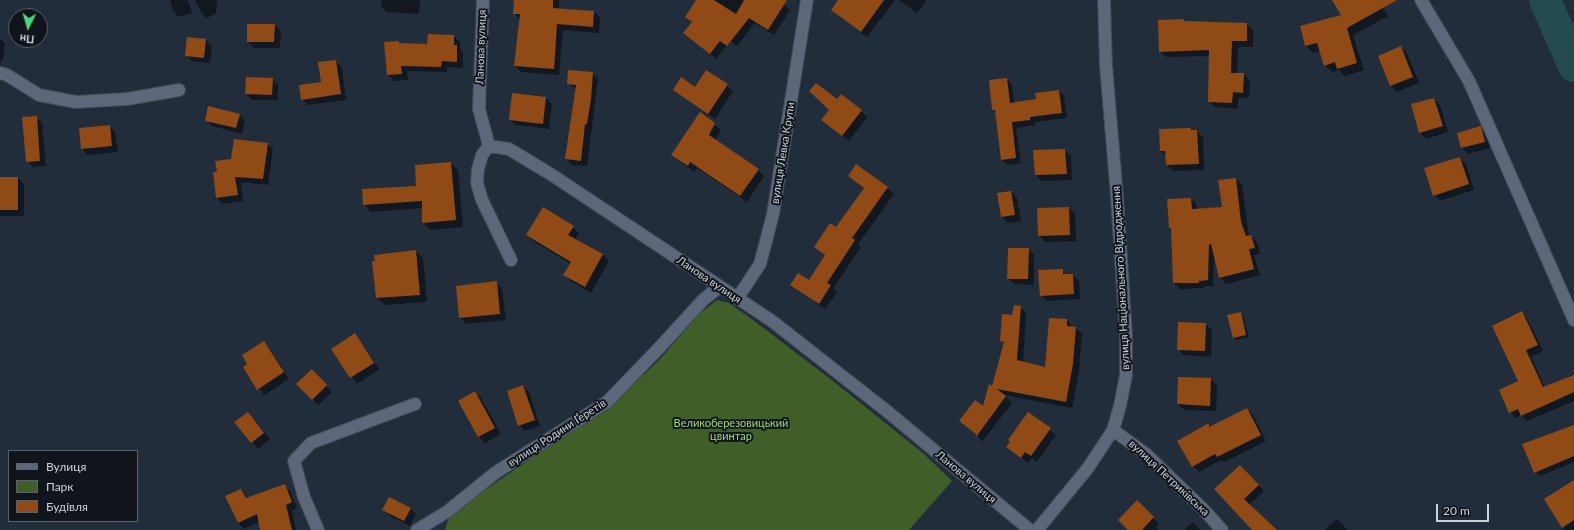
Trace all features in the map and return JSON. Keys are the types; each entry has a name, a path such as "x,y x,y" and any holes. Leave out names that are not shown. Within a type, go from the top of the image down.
{"street":[{"name":"Ланова вулиця","path":"483,0 479,108 489,146 509,149 552,175 772,321 888,412 1030,530"},
{"name":"вулиця Левка Крупи","path":"737,299 760,264 773,214 807,0"},
{"name":"вулиця Національного Відродження","path":"1037,530 1088,468 1113,430 1120,406 1126,375 1126,335 1117,197 1106,66 1104,0"},
{"path":"1421,0 1469,81 1574,320"},
{"path":"0,73 7,75 39,95 76,102 127,99 179,90"},
{"path":"489,146 482,155 478,169 477,183 482,200 511,260"},
{"name":"вулиця Родини Ґеретів","path":"417,530 448,511 495,473 607,402 654,354 703,300 719,287"},
{"path":"318,530 304,497 294,461 311,443 415,404"},
{"name":"вулиця Петриківська","path":"1113,430 1146,454 1204,510 1222,530"}],"green space":[{"name":"Великоберезовицький цвинтар","path":"717,300 729,303 833,381 924,454 952,481 909,530 445,530 449,517 476,496 618,399 660,359 699,314"}],"building":[{"path":"514,0 553,0 553,8 594,11 593,27 557,24 554,69 514,66 520,14 513,14"},
{"path":"696,0 714,0 736,14 744,0 787,0 768,30 749,18 727,46 720,41 710,54 683,33 692,22 685,17"},
{"path":"838,0 884,0 861,32 831,10"},
{"path":"1332,0 1397,0 1347,28 1357,63 1337,69 1335,62 1324,66 1317,43 1305,46 1300,26 1341,15"},
{"path":"1184,19 1184,21 1247,23 1247,41 1232,41 1231,73 1244,73 1243,93 1233,92 1232,103 1208,102 1209,50 1159,52 1158,20"},
{"path":"247,24 275,24 274,42 247,42"},
{"path":"428,34 454,35 454,45 457,45 457,62 442,61 441,67 401,66 402,74 387,75 384,42 399,41 399,43 427,44"},
{"path":"187,37 206,39 204,58 185,56"},
{"path":"1401,46 1413,77 1390,86 1378,56"},
{"path":"336,60 341,94 301,100 299,85 321,82 318,62"},
{"path":"568,70 593,72 591,99 587,124 585,124 581,161 565,159 576,85 567,84"},
{"path":"706,70 728,84 708,114 673,90 681,77 695,87"},
{"path":"246,77 273,78 272,95 245,94"},
{"path":"1007,78 1010,103 1036,99 1035,93 1059,90 1062,113 1030,117 1030,120 1012,122 1016,158 1001,160 995,110 992,110 989,80"},
{"path":"816,83 837,99 841,94 862,110 842,136 821,120 829,110 809,91"},
{"path":"512,93 546,97 543,124 509,120"},
{"path":"1434,98 1443,126 1419,133 1411,104"},
{"path":"208,106 240,114 236,128 205,121"},
{"path":"700,112 715,123 709,135 759,169 740,196 690,162 688,166 671,155"},
{"path":"37,116 40,161 26,162 22,117"},
{"path":"110,125 112,146 81,149 79,128"},
{"path":"1481,126 1485,142 1461,148 1457,133"},
{"path":"1191,128 1191,130 1197,130 1199,164 1166,165 1165,151 1160,151 1159,129"},
{"path":"234,139 268,143 263,179 235,177 238,195 216,198 213,172 217,172 215,161 231,159"},
{"path":"1065,149 1067,174 1035,175 1033,150"},
{"path":"1460,157 1469,184 1433,196 1424,168"},
{"path":"451,162 456,220 422,223 422,201 363,205 362,189 416,186 415,165"},
{"path":"856,164 888,187 852,238 855,240 827,283 831,285 819,304 790,285 798,273 809,280 825,255 814,247 830,223 836,227 864,188 848,176"},
{"path":"0,177 18,177 18,210 0,210"},
{"path":"1236,178 1241,222 1246,236 1251,235 1255,248 1249,249 1254,269 1219,278 1211,244 1209,244 1208,280 1199,281 1199,283 1173,283 1171,228 1169,228 1167,199 1191,198 1192,209 1222,207 1218,180"},
{"path":"1011,191 1015,215 1001,217 997,193"},
{"path":"543,207 574,226 568,235 603,254 585,287 563,275 571,262 526,235"},
{"path":"1069,207 1070,235 1038,236 1037,208"},
{"path":"1008,248 1029,248 1028,279 1007,279"},
{"path":"416,250 420,295 376,298 372,261 375,261 374,255"},
{"path":"1063,269 1063,274 1073,274 1074,294 1040,296 1038,270"},
{"path":"497,281 500,314 459,318 456,286"},
{"path":"1014,305 1021,306 1017,360 1045,367 1049,318 1067,319 1067,326 1076,327 1073,364 1066,402 997,389 1006,396 976,437 976,434 959,421 975,400 983,406 989,384 992,386 1004,342 1000,341 1002,314 1012,315"},
{"path":"1522,311 1538,345 1526,350 1543,387 1574,375 1574,392 1521,416 1518,409 1509,413 1499,390 1518,381 1492,326"},
{"path":"1241,312 1246,335 1233,338 1227,315"},
{"path":"1178,322 1206,323 1205,351 1177,350"},
{"path":"355,333 374,363 350,378 331,349"},
{"path":"264,341 284,372 257,390 243,367 247,364 242,355"},
{"path":"312,369 327,385 312,400 296,384"},
{"path":"1178,377 1211,378 1210,406 1177,404"},
{"path":"523,385 535,420 518,426 507,391"},
{"path":"475,391 495,428 478,437 458,401"},
{"path":"1247,408 1261,435 1217,457 1215,454 1192,467 1177,441 1209,423 1209,427"},
{"path":"248,412 264,433 251,443 234,422"},
{"path":"1028,412 1051,428 1031,456 1025,452 1021,458 1006,447 1010,442 1008,440"},
{"path":"1574,425 1574,456 1534,473 1522,444"},
{"path":"1240,465 1259,485 1244,499 1277,530 1252,530 1214,489"},
{"path":"1574,480 1574,520 1562,528 1544,499"},
{"path":"285,484 292,502 286,505 292,530 260,530 257,514 238,523 225,496 241,489 246,498"},
{"path":"389,497 411,508 404,521 382,510"},
{"path":"1137,500 1154,517 1142,530 1128,530 1118,520"}],"waterway":[{"path":"1545,0 1574,66"}]}
